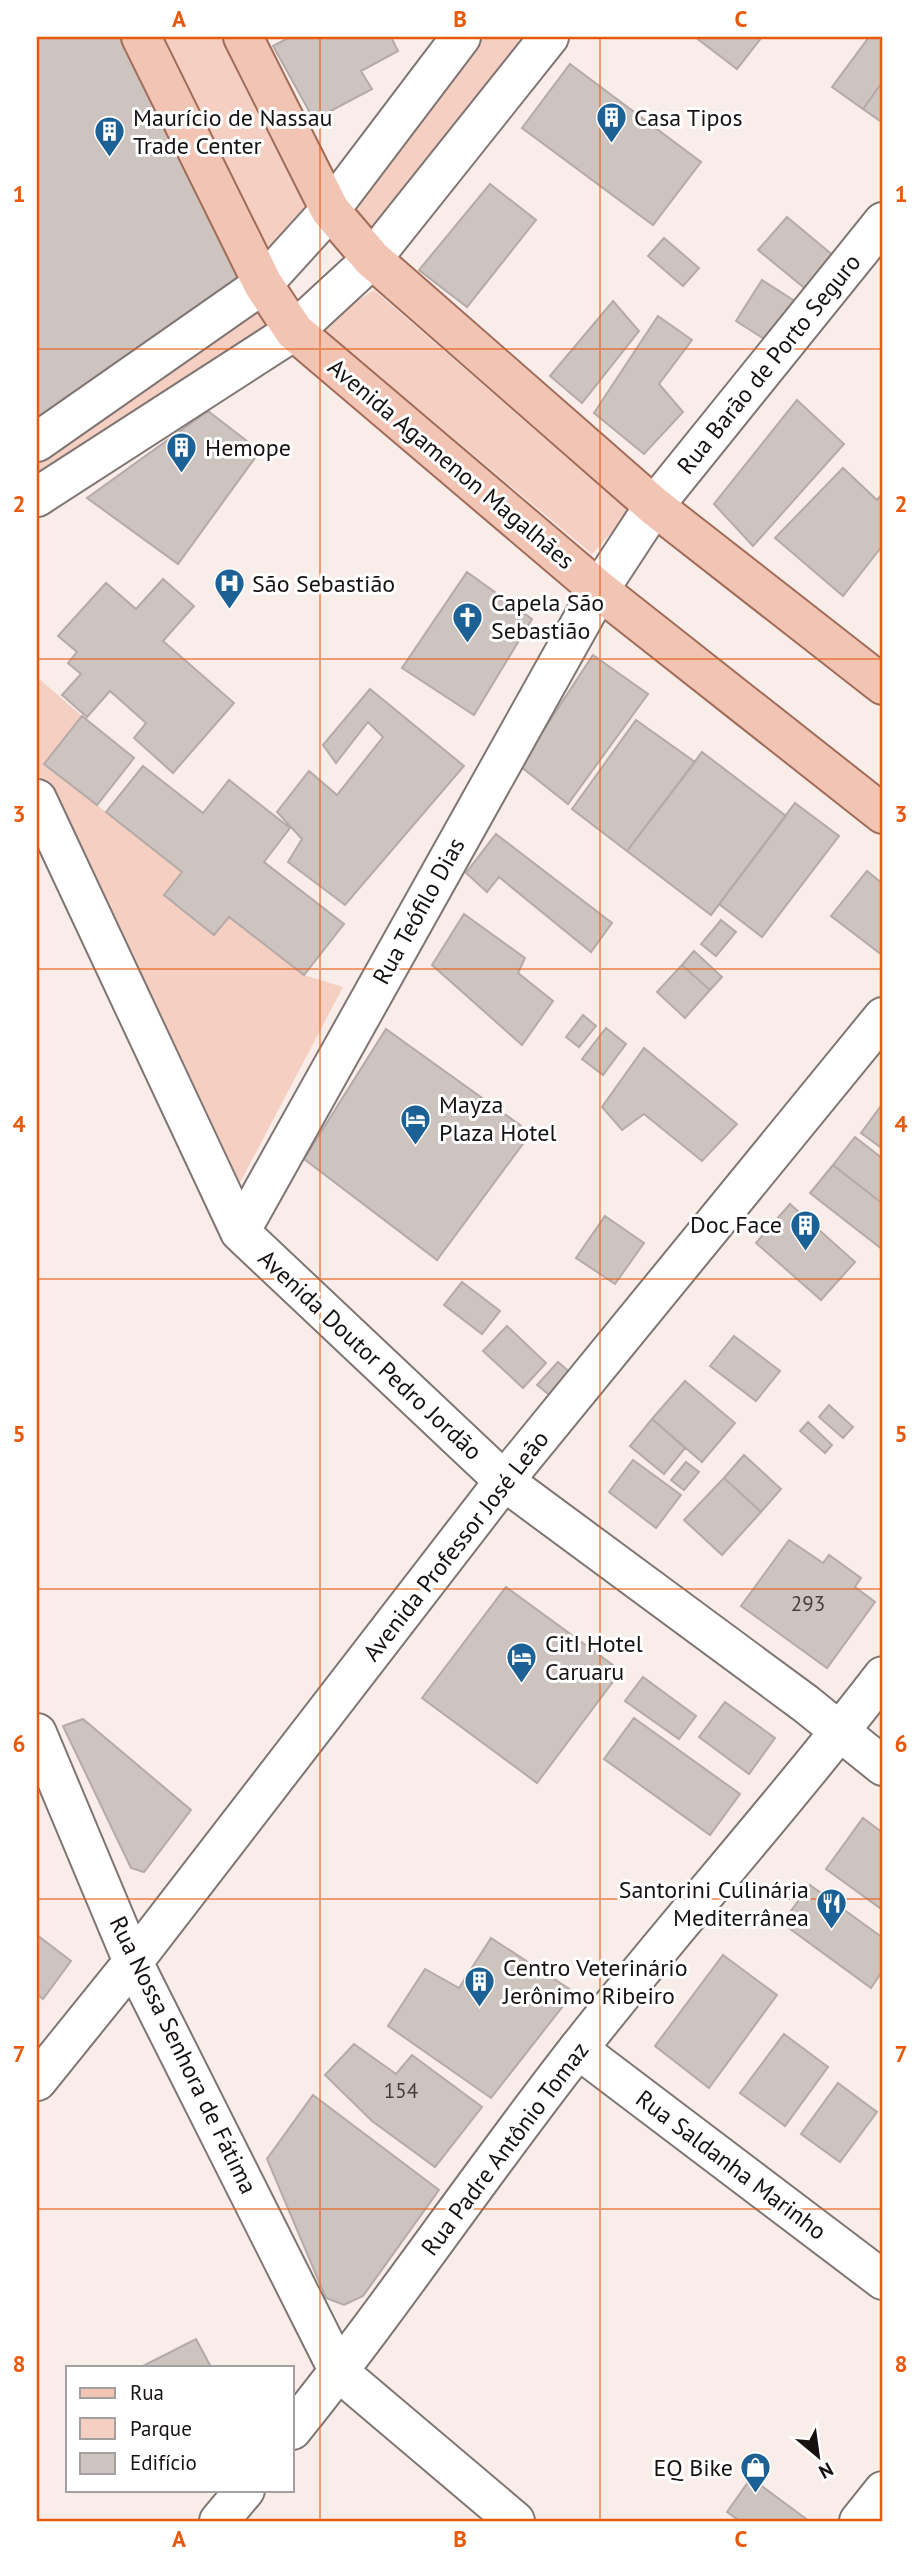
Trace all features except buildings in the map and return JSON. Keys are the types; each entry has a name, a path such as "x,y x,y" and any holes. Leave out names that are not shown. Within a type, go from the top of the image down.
{"main road":[{"name":"Avenida Agamenon Magalhães","path":"141,37 263,284 294,331 598,590 883,814"},
{"path":"243,37 330,210 372,259 654,506 883,685"}],"street":[{"path":"37,442 263,284 330,210 461,37"},
{"path":"37,497 294,331 372,259 550,37"},
{"name":"Rua Barão de Porto Seguro","path":"598,590 654,506 883,222"},
{"name":"Rua Teófilo Dias","path":"240,1232 598,590"},
{"name":"Avenida Doutor Pedro Jordão","path":"37,799 240,1232 504,1481 883,1766"},
{"name":"Avenida Professor José Leão","path":"37,2081 133,1962 504,1481 883,1017"},
{"name":"Rua Padre Antônio Tomaz","path":"294,2428 339,2372 578,2049 841,1732 883,1676"},
{"name":"Rua Nossa Senhora de Fátima","path":"37,1733 133,1962 339,2372"},
{"name":"Rua Saldanha Marinho","path":"578,2049 883,2280"},
{"path":"339,2372 515,2521"},
{"path":"859,2521 883,2491"},
{"path":"219,2521 243,2492"}],"green space":[{"path":"164,37 225,37 313,212 274,260"},
{"path":"475,37 533,37 371,245 345,209"},
{"path":"374,290 630,512 592,554 319,326"},
{"path":"264,293 275,319 37,487 37,451"},
{"path":"37,677 82,716 45,764 182,872 214,935 229,917 304,975 343,987 234,1194 37,772"}],"place":[{"name":"Casa Tipos","path":"611,145"},
{"name":"Maurício de Nassau Trade Center","path":"110,159"},
{"name":"Hemope","path":"182,475"},
{"name":"São Sebastião","path":"229,611"},
{"name":"Capela São Sebastião","path":"468,644"},
{"name":"Mayza Plaza Hotel","path":"416,1146"},
{"name":"Doc Face","path":"805,1252"},
{"name":"CitI Hotel Caruaru","path":"522,1685"},
{"name":"Santorini Culinária Mediterrânea","path":"832,1931"},
{"name":"Centro Veterinário Jerônimo Ribeiro","path":"480,2009"},
{"name":"EQ Bike","path":"756,2495"}]}
